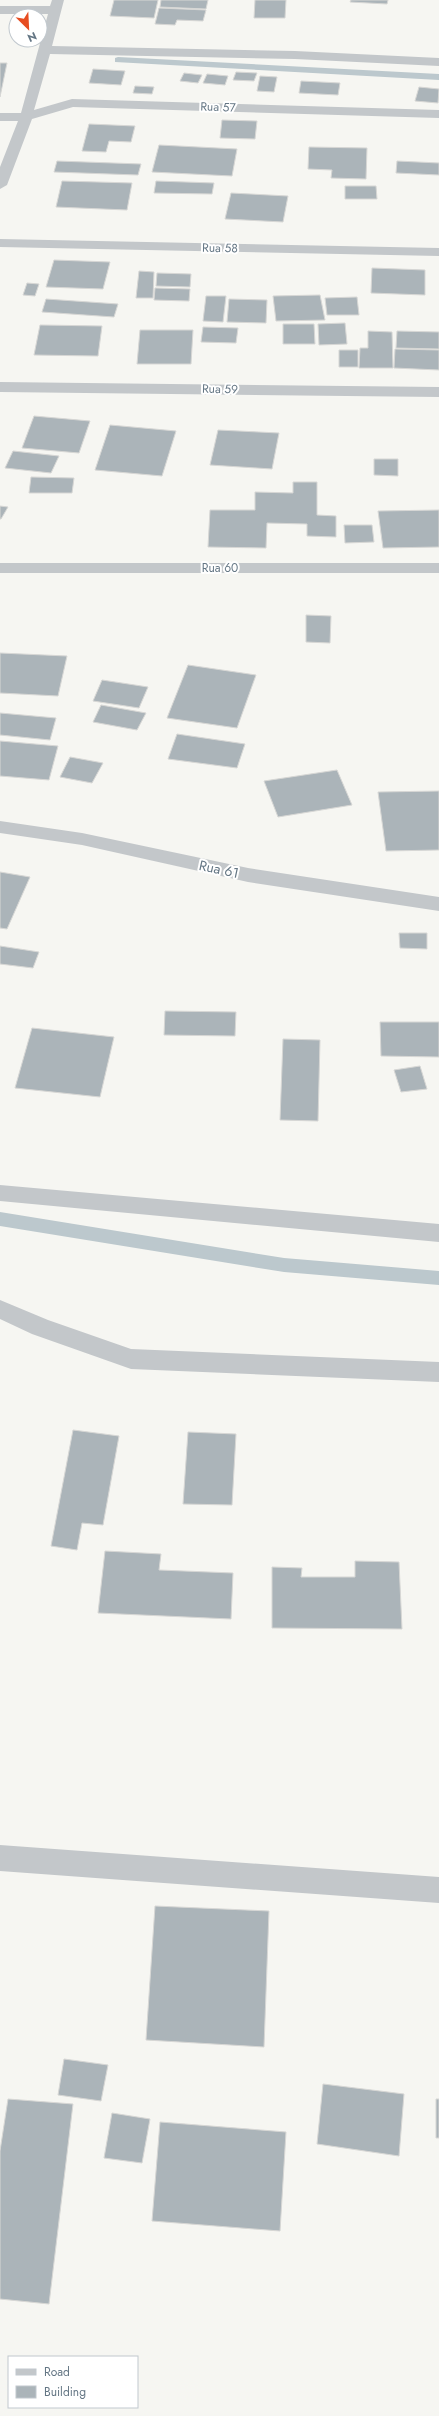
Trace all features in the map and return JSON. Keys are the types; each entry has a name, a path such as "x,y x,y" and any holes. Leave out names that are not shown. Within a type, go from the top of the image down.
{"street":[{"path":"0,10 56,5 26,117 0,186"},
{"path":"44,50 295,55 439,62"},
{"name":"Rua 57","path":"0,117 26,117 72,103 439,114"},
{"name":"Rua 58","path":"0,243 439,252"},
{"name":"Rua 59","path":"0,387 439,392"},
{"name":"Rua 60","path":"0,568 439,568"},
{"name":"Rua 61","path":"0,827 82,839 248,875 439,904"},
{"path":"0,1193 439,1233"},
{"path":"0,1309 40,1327 131,1359 439,1372"},
{"path":"0,1858 439,1890"}],"building":[{"path":"114,0 158,0 154,18 110,16"},
{"path":"161,0 208,0 206,9 160,7"},
{"path":"255,0 286,0 285,18 254,18"},
{"path":"351,0 388,0 387,4 350,2"},
{"path":"159,8 206,10 203,21 177,20 175,25 155,24"},
{"path":"0,63 7,63 0,97"},
{"path":"93,69 125,71 121,85 89,83"},
{"path":"236,72 257,73 254,81 233,80"},
{"path":"184,73 202,75 198,83 180,81"},
{"path":"207,74 228,76 225,85 203,83"},
{"path":"260,76 277,77 274,92 257,91"},
{"path":"301,81 340,83 338,95 299,93"},
{"path":"135,86 154,87 152,94 133,93"},
{"path":"419,87 439,89 438,103 415,101"},
{"path":"222,120 257,121 255,139 220,138"},
{"path":"89,124 135,126 131,142 109,141 106,152 82,151"},
{"path":"159,145 237,149 232,176 152,172"},
{"path":"309,147 367,148 366,179 331,178 332,170 308,169"},
{"path":"57,161 141,164 138,175 54,172"},
{"path":"397,161 439,163 439,175 396,173"},
{"path":"62,181 132,183 127,210 56,207"},
{"path":"156,181 214,183 212,194 154,193"},
{"path":"345,186 376,186 377,199 345,199"},
{"path":"231,193 288,196 283,222 225,219"},
{"path":"54,260 110,262 103,289 46,287"},
{"path":"372,268 425,270 425,295 371,293"},
{"path":"139,271 154,272 153,298 136,298"},
{"path":"157,273 191,274 190,287 156,286"},
{"path":"27,283 39,284 35,296 23,295"},
{"path":"155,288 190,289 189,301 154,300"},
{"path":"320,295 325,320 276,321 273,296"},
{"path":"206,296 226,296 223,322 203,321"},
{"path":"357,297 359,315 327,315 325,298"},
{"path":"46,299 118,304 114,317 42,312"},
{"path":"229,299 267,300 266,323 227,322"},
{"path":"345,323 347,344 319,345 318,324"},
{"path":"283,324 314,324 315,344 283,344"},
{"path":"40,325 102,326 98,356 34,355"},
{"path":"203,327 238,328 236,343 201,342"},
{"path":"140,330 193,330 191,364 137,364"},
{"path":"368,331 392,332 393,368 359,368 360,348 368,348"},
{"path":"397,331 439,332 439,349 396,348"},
{"path":"395,349 439,350 439,370 394,368"},
{"path":"339,350 358,350 358,367 339,367"},
{"path":"34,416 90,421 79,453 22,448"},
{"path":"110,425 176,431 162,476 95,470"},
{"path":"218,430 279,433 272,469 210,465"},
{"path":"13,451 59,456 51,473 5,468"},
{"path":"374,459 398,459 398,476 374,475"},
{"path":"31,477 74,478 72,493 29,493"},
{"path":"293,482 317,482 317,515 336,516 336,537 307,536 307,524 267,523 266,548 208,547 210,510 255,510 255,492 293,493"},
{"path":"0,506 8,507 1,519 0,519"},
{"path":"439,510 439,547 383,548 378,511"},
{"path":"344,525 372,525 374,542 345,543"},
{"path":"306,615 331,616 330,643 306,642"},
{"path":"0,653 67,656 58,696 0,693"},
{"path":"188,665 256,675 237,728 167,718"},
{"path":"102,680 148,687 139,708 93,701"},
{"path":"101,705 146,713 137,730 93,722"},
{"path":"0,713 56,718 50,740 0,735"},
{"path":"177,734 245,744 237,768 168,759"},
{"path":"0,741 58,746 49,780 0,776"},
{"path":"70,757 103,763 92,783 60,777"},
{"path":"337,770 352,805 278,817 264,781"},
{"path":"439,791 439,850 386,851 378,792"},
{"path":"0,872 30,877 7,929 0,928"},
{"path":"399,933 427,933 427,949 400,948"},
{"path":"0,946 39,952 33,968 0,964"},
{"path":"165,1011 236,1012 235,1036 164,1035"},
{"path":"380,1022 439,1022 439,1057 381,1056"},
{"path":"32,1028 114,1037 100,1097 15,1088"},
{"path":"283,1039 320,1040 318,1121 280,1120"},
{"path":"420,1066 427,1089 401,1092 394,1070"},
{"path":"73,1430 119,1436 103,1525 82,1523 77,1550 51,1546"},
{"path":"188,1432 236,1434 232,1505 183,1504"},
{"path":"105,1551 161,1554 159,1570 233,1573 231,1619 98,1613"},
{"path":"355,1561 399,1562 402,1629 272,1628 272,1567 302,1568 301,1577 355,1577"},
{"path":"155,1906 269,1911 264,2047 146,2040"},
{"path":"64,2059 108,2065 101,2101 58,2095"},
{"path":"323,2084 404,2094 399,2156 317,2144"},
{"path":"8,2099 73,2104 49,2304 0,2299 0,2151"},
{"path":"436,2099 439,2099 439,2138 436,2138"},
{"path":"112,2113 150,2119 142,2163 104,2158"},
{"path":"160,2122 286,2132 280,2231 152,2221"}],"waterway":[{"path":"118,60 439,77"},
{"path":"0,1219 284,1265 439,1278"}]}
